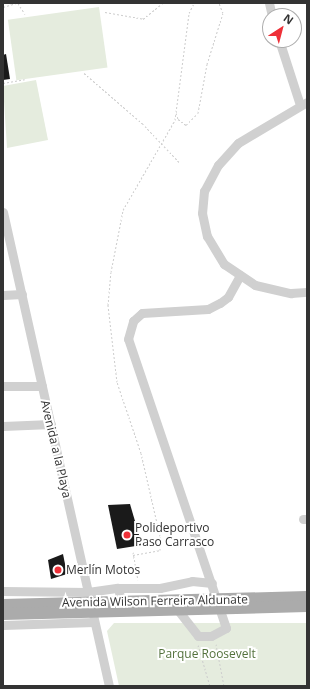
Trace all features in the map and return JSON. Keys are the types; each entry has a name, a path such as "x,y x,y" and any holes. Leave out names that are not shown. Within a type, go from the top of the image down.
{"main road":[{"name":"Avenida Wilson Ferreira Aldunate","path":"3,605 177,609 219,603 307,597"},
{"name":"Avenida Wilson Ferreira Aldunate","path":"3,614 91,607 121,601 307,606"}],"street":[{"path":"282,48 304,103 238,143 218,165 204,191 202,213 207,236 224,264 255,285 291,293 307,292"},
{"name":"Avenida a la Playa","path":"4,217 51,424 107,685"},
{"path":"177,609 198,636 211,636 226,628 219,603 128,339 133,321 142,313 208,309 228,297 240,275"},
{"path":"3,295 22,294"},
{"path":"3,386 42,386"},
{"path":"3,426 51,424"},
{"path":"91,607 118,588 138,588 192,581 212,584"},
{"path":"118,588 121,601"},
{"name":"Avenida Wilson Ferreira Aldunate","path":"3,592 91,607"},
{"name":"Avenida Wilson Ferreira Aldunate","path":"3,625 91,607"}],"path":[{"path":"3,7 17,3 25,14"},
{"path":"105,12 143,19 163,3"},
{"path":"194,3 189,13 176,110 178,119 186,125 198,113 207,64 223,13 219,3"},
{"path":"84,73 142,122 180,163"},
{"path":"3,83 25,79"},
{"path":"133,555 160,550 159,527 137,525"},
{"path":"133,552 138,588"},
{"path":"198,636 210,686"},
{"path":"211,636 224,686"}],"green space":[{"path":"99,7 107,67 16,80 8,20"},
{"path":"36,80 48,140 7,148 3,86"},
{"name":"Parque Roosevelt","path":"114,623 307,623 307,686 119,686 107,631"}],"building":[{"path":"6,54 10,79 3,80 3,55"},
{"name":"Polideportivo Paso Carrasco","path":"130,504 142,545 117,549 108,505"},
{"name":"Merlín Motos","path":"63,554 67,574 51,579 48,560"}],"place":[{"name":"Polideportivo Paso Carrasco","path":"127,535"},
{"name":"Merlín Motos","path":"58,570"}]}
